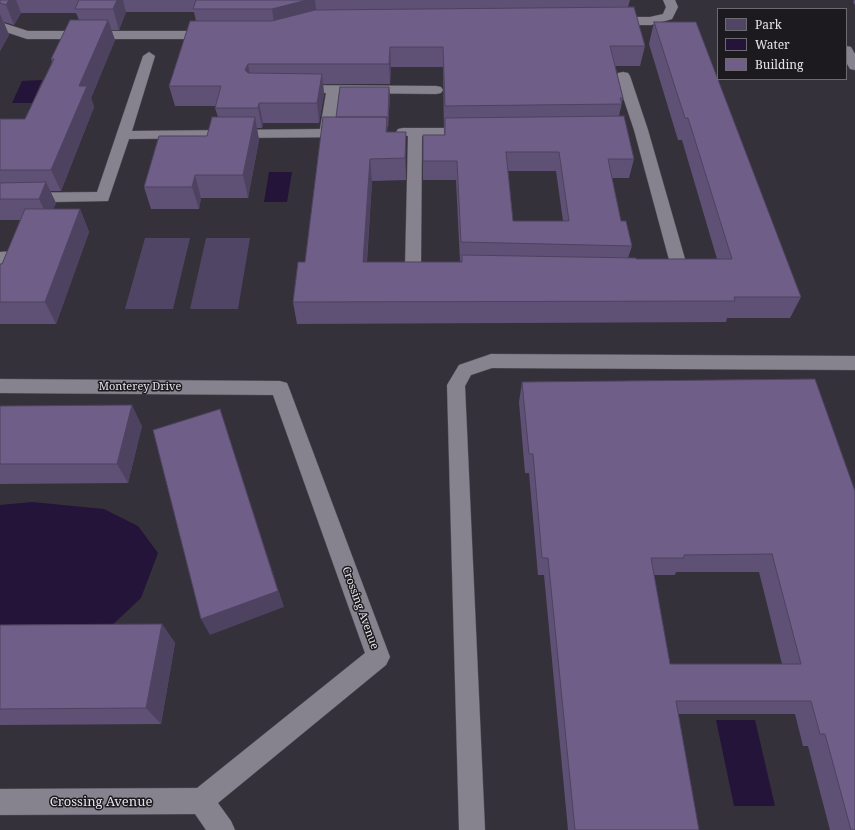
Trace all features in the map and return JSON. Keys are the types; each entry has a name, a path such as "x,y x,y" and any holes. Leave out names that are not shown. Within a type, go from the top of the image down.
{"lane":[{"path":"604,22 651,21 668,16 672,7 669,0"},
{"path":"0,26 27,35 227,35"},
{"path":"847,52 855,66"},
{"path":"0,198 104,197 149,56"},
{"path":"623,76 634,130 681,273 658,273"},
{"path":"287,89 436,90"},
{"path":"327,133 333,89"},
{"path":"386,132 486,132"},
{"path":"415,132 414,268 445,269"},
{"path":"123,135 364,133"},
{"path":"472,830 456,385 465,370 492,361 855,363"},
{"name":"Monterey Drive","path":"0,386 280,388"},
{"name":"Crossing Avenue","path":"0,802 201,802 378,658 280,388"},
{"path":"201,802 222,830"}],"green space":[{"path":"145,238 190,238 173,309 125,309"},
{"path":"206,238 250,238 238,309 190,309"}],"water":[{"path":"42,80 32,103 12,103 22,81"},
{"path":"269,172 292,172 287,202 264,202"},
{"path":"32,502 104,509 138,526 158,553 141,598 106,631 0,633 0,505"},
{"path":"716,720 755,720 775,806 734,806"}],"building":[{"path":"0,0 9,0 6,5 0,3"},
{"path":"79,0 117,0 113,9 75,9"},
{"path":"196,0 307,0 272,9 193,9"},
{"path":"634,7 645,46 610,46 623,98 620,98 622,104 445,106 443,47 390,47 389,64 248,64 245,70 248,73 322,74 317,103 259,103 258,108 215,108 221,86 169,86 190,21 272,21 315,10"},
{"path":"70,20 108,20 79,86 87,86 51,170 0,170 0,119 25,119 54,59 51,59"},
{"path":"654,22 696,22 801,297 734,297 735,301 293,302 298,262 305,262 323,117 387,117 386,132 406,132 405,158 370,159 363,262 462,262 462,255 636,259 732,259 688,118 685,118"},
{"path":"340,87 389,87 388,119 386,119 387,117 336,117"},
{"path":"624,116 634,159 608,159 621,221 626,221 632,246 461,242 457,161 423,161 423,135 445,135 445,118","holes":["506,152 559,152 569,221 513,221"]},
{"path":"212,117 255,117 243,175 195,175 192,187 144,187 159,136 207,136"},
{"path":"46,182 39,199 0,199 0,183"},
{"path":"25,209 80,209 45,302 0,302 0,264 2,264"},
{"path":"815,379 855,491 855,830 851,830 825,734 820,734 811,701 676,701 699,830 575,830 548,558 542,558 533,454 529,454 522,382","holes":["772,554 801,664 670,664 651,558 684,558 684,555"]},
{"path":"132,405 117,464 0,464 0,406"},
{"path":"220,409 278,591 201,619 153,430"},
{"path":"162,624 146,708 0,709 0,625"}]}
